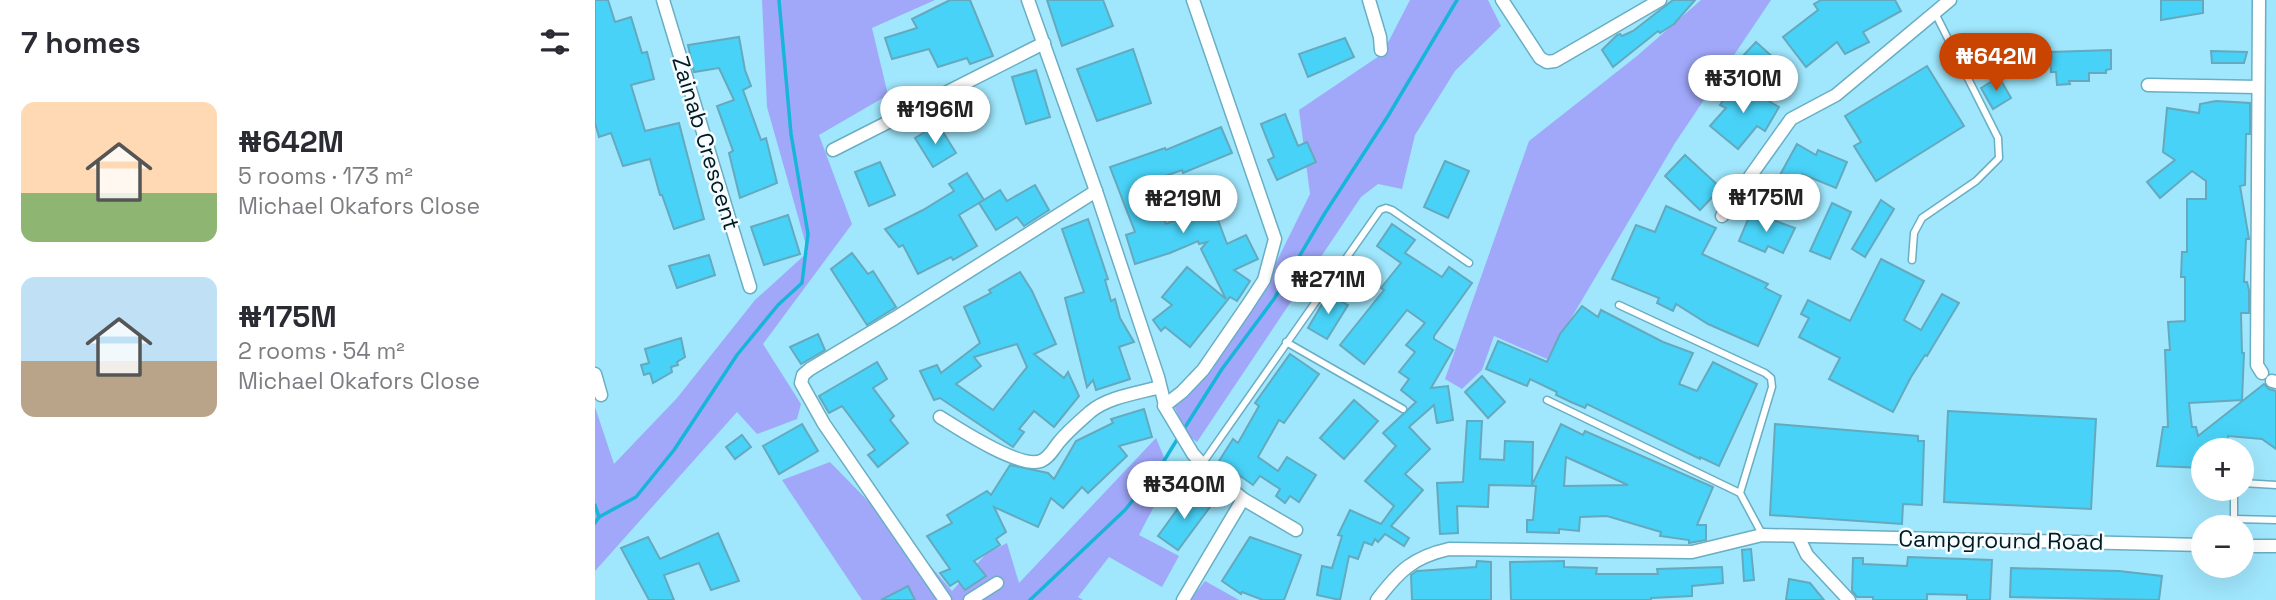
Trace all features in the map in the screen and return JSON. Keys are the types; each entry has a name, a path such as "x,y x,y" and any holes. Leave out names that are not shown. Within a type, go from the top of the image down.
{"street":[{"name":"Zainab Crescent","path":"663,0 751,286"},
{"path":"1028,0 1096,191 1165,408 1202,464 1243,499 1296,530"},
{"path":"1165,408 1203,370 1264,280 1275,239 1193,0"},
{"path":"1369,0 1381,50"},
{"path":"1502,0 1540,58 1547,62 1555,61 1660,0"},
{"path":"1722,216 1791,119 1836,95 1950,0"},
{"path":"2259,0 2257,365 2270,379"},
{"path":"833,150 1044,43"},
{"path":"2148,85 2258,87"},
{"path":"945,600 824,424 801,383 803,375 1096,191"},
{"path":"595,374 601,395"},
{"path":"940,417 986,446 1027,461 1039,462 1092,410 1109,401 1160,387"},
{"path":"1183,600 1243,499"},
{"name":"Campground Road","path":"1377,600 1407,565 1418,558 1449,549 1692,552 1762,535 2191,545"},
{"path":"1798,536 1807,555 1849,600"},
{"path":"2254,546 2276,546"},
{"path":"970,600 997,583"}],"lane":[{"path":"1912,260 1914,233 1922,218 1976,181 1999,158 1999,138 1935,13"},
{"path":"1202,464 1380,210 1392,210 1469,264"},
{"path":"1619,305 1771,378 1772,387 1740,494"},
{"path":"1286,342 1403,409"},
{"path":"1548,400 1740,494 1762,535"},
{"path":"2254,484 2276,485"},
{"path":"2254,522 2276,520"}],"shaded area":[{"path":"762,0 935,0 872,28 888,95 819,135 852,224 763,344 801,404 797,419 757,434 737,412 595,571 595,407 614,464 677,398 755,300 808,252 767,107"},
{"path":"1410,0 1488,0 1501,26 1455,71 1415,135 1402,189 1378,184 1361,197 1197,442 1186,434 1174,406 1212,370 1265,285 1310,194 1299,110 1382,54"},
{"path":"1701,0 1771,0 1675,143 1547,359 1494,336 1482,370 1462,389 1445,379 1529,141 1637,56"},
{"path":"1156,438 1171,474 1139,535 1179,556 1162,587 1109,557 1078,597 1083,600 862,600 782,480 830,462 922,556 952,591 986,554 1007,543 1019,583"},
{"path":"1205,581 1239,600 1190,600"}],"building":[{"path":"595,0 608,0 615,22 631,17 642,53 647,52 654,79 631,85 645,131 679,123 704,219 674,229 660,195 650,159 623,166 611,133 599,137 595,123"},
{"path":"950,0 970,0 993,56 970,64 967,58 938,67 929,49 892,59 885,38 917,28 912,19"},
{"path":"1047,0 1103,0 1113,26 1062,46"},
{"path":"1673,0 1695,0 1674,24 1660,33 1658,31 1613,67 1602,50 1617,35 1622,36 1633,31"},
{"path":"1821,0 1895,0 1901,11 1863,32 1869,42 1845,54 1837,42 1806,67 1783,37 1818,10 1814,4"},
{"path":"2161,0 2203,0 2203,13 2161,20"},
{"path":"739,37 751,86 743,90 761,140 766,138 777,183 740,198 729,153 733,151 717,106 734,100 719,68 694,72 688,45"},
{"path":"1345,38 1354,57 1308,77 1299,54"},
{"path":"1756,42 1785,68 1770,85 1740,59"},
{"path":"1133,49 1151,103 1097,121 1077,69"},
{"path":"2111,50 2111,69 2106,70 2106,73 2089,73 2089,81 2069,81 2070,84 2057,85 2056,72 2051,72 2050,52"},
{"path":"2211,51 2247,52 2244,63 2212,63"},
{"path":"1927,66 1964,126 1876,181 1854,146 1861,142 1845,116"},
{"path":"1036,70 1050,117 1026,124 1012,77"},
{"path":"1999,77 2011,98 1993,109 1981,88"},
{"path":"1734,81 1779,107 1765,131 1757,126 1738,149 1710,126 1726,108 1720,105"},
{"path":"2216,101 2250,103 2250,134 2246,134 2245,185 2240,186 2249,239 2246,239 2244,282 2247,282 2249,290 2249,313 2241,313 2244,353 2242,400 2189,403 2192,427 2196,427 2198,436 2264,384 2276,391 2276,449 2262,439 2228,436 2191,438 2191,467 2157,466 2163,427 2168,427 2165,350 2170,350 2168,322 2185,321 2185,277 2181,277 2182,252 2187,252 2187,199 2206,199 2206,181 2192,171 2160,198 2147,182 2175,160 2163,152 2167,108 2199,113 2200,104"},
{"path":"1285,114 1298,146 1307,142 1316,162 1277,180 1268,160 1274,157 1261,124"},
{"path":"938,124 956,153 933,167 915,138"},
{"path":"1221,127 1232,153 1183,173 1182,170 1151,181 1166,224 1212,204 1227,244 1246,235 1258,259 1234,270 1250,281 1237,301 1230,297 1190,347 1165,327 1161,331 1153,320 1172,305 1162,297 1187,267 1226,299 1201,249 1207,242 1199,244 1198,241 1135,264 1126,235 1135,232 1110,167 1165,148 1166,150"},
{"path":"1797,144 1816,155 1818,150 1847,162 1836,188 1802,174 1790,195 1774,186"},
{"path":"1685,155 1721,188 1700,210 1665,176"},
{"path":"1445,161 1469,171 1448,218 1424,207"},
{"path":"880,162 895,195 869,206 855,172"},
{"path":"967,173 984,200 959,215 977,246 953,260 951,257 918,274 903,245 899,247 885,229 954,191 949,184"},
{"path":"1035,185 1049,210 1024,226 1017,217 996,230 979,203 1000,190 1007,201"},
{"path":"1881,200 1894,209 1865,257 1852,249"},
{"path":"1832,203 1851,212 1830,259 1810,251"},
{"path":"1666,206 1716,228 1702,254 1768,284 1765,288 1781,296 1758,346 1708,324 1676,304 1673,311 1657,303 1659,298 1612,279 1636,225 1655,232"},
{"path":"1751,212 1795,228 1783,253 1768,246 1765,252 1739,241"},
{"path":"788,215 800,254 764,265 751,227"},
{"path":"1088,219 1108,279 1105,280 1111,301 1115,299 1120,318 1134,342 1119,347 1130,379 1096,390 1093,380 1087,387 1065,298 1084,292 1062,229"},
{"path":"1392,224 1415,240 1405,253 1442,277 1449,267 1472,283 1434,336 1434,339 1453,350 1431,388 1448,386 1453,420 1437,423 1434,405 1409,427 1430,449 1405,474 1423,490 1391,526 1409,538 1404,546 1385,534 1378,542 1375,539 1372,545 1364,542 1358,559 1349,556 1340,600 1317,595 1322,566 1332,568 1342,536 1338,535 1350,510 1381,524 1394,506 1365,481 1396,446 1383,433 1416,402 1401,390 1409,379 1399,372 1415,352 1406,345 1425,323 1407,310 1364,364 1340,345 1384,290 1381,288 1401,263 1377,246"},
{"path":"852,253 868,274 873,271 896,307 867,325 831,269"},
{"path":"709,255 715,275 677,288 669,266"},
{"path":"1881,259 1924,281 1904,320 1921,330 1942,294 1959,303 1911,377 1893,412 1829,379 1840,358 1799,337 1809,318 1801,314 1808,300 1850,321"},
{"path":"1020,272 1032,291 1056,344 1034,354 1064,378 1068,372 1079,396 1054,427 1034,411 1019,429 1024,432 1013,447 940,398 934,400 920,371 937,365 941,373 980,343 964,307 991,293 989,290","holes":["1017,344 1027,367 993,410 956,384 981,366 974,357"]},
{"path":"1328,294 1348,305 1327,339 1308,328"},
{"path":"1582,306 1598,317 1601,310 1663,342 1693,353 1679,384 1697,391 1713,362 1757,384 1719,466 1587,404 1585,408 1571,402 1530,379 1527,386 1486,369 1498,341 1547,362 1560,334"},
{"path":"818,334 825,350 801,364 790,347"},
{"path":"681,338 685,357 677,362 678,365 671,367 672,372 653,383 650,373 644,375 641,365 649,363 645,349"},
{"path":"1290,354 1319,374 1284,423 1279,420 1258,457 1278,471 1287,457 1316,475 1299,502 1290,496 1285,503 1276,496 1280,489 1260,476 1253,485 1219,461 1233,439 1238,443 1259,406 1255,403"},
{"path":"877,362 887,379 873,388 894,416 890,420 908,443 878,467 868,455 875,450 842,406 829,413 819,396"},
{"path":"1482,376 1505,402 1488,418 1465,392"},
{"path":"1354,400 1378,421 1344,459 1320,438"},
{"path":"1144,409 1152,437 1119,446 1127,456 1088,493 1082,487 1063,508 1051,498 1038,527 994,507 1006,532 996,539 1000,545 974,561 986,576 965,590 958,581 950,586 940,573 950,569 927,536 952,523 947,515 987,491 991,495 1010,465 1048,473 1054,479 1076,441 1113,423 1111,419"},
{"path":"1948,411 2096,419 2091,509 1944,502"},
{"path":"1467,421 1482,421 1480,459 1504,460 1505,441 1533,442 1532,485 1561,424 1583,435 1585,431 1713,487 1697,525 1706,525 1706,540 1689,543 1689,540 1660,536 1661,532 1607,516 1580,517 1579,531 1559,529 1559,533 1527,532 1527,520 1533,520 1536,486 1489,485 1488,507 1457,506 1458,533 1440,534 1437,483 1463,482","holes":["1566,457 1628,485 1564,486"]},
{"path":"802,424 818,451 779,474 763,446"},
{"path":"1775,424 1918,436 1918,441 1924,441 1922,505 1903,504 1902,524 1770,515"},
{"path":"742,435 751,447 735,459 726,447"},
{"path":"1190,492 1210,507 1178,550 1158,536"},
{"path":"718,533 739,581 711,590 699,563 664,575 674,600 649,600 621,548 648,537 660,559"},
{"path":"1250,537 1301,555 1284,600 1263,600 1242,592 1241,594 1222,581"},
{"path":"1751,549 1754,580 1744,581 1742,550"},
{"path":"1908,557 1992,560 1990,600 1967,600 1967,595 1927,594 1927,600 1873,600 1873,597 1857,597 1852,591 1853,558 1863,558 1863,564 1907,566"},
{"path":"1477,561 1491,562 1491,600 1412,600 1411,575 1417,571 1476,567"},
{"path":"1564,561 1564,567 1597,568 1596,574 1658,574 1657,569 1722,567 1723,583 1692,586 1692,596 1651,600 1511,600 1510,562"},
{"path":"2011,568 2119,571 2162,576 2159,600 2010,597"},
{"path":"1789,579 1810,583 1824,600 1786,600"},
{"path":"908,586 915,600 881,600"}],"waterway":[{"path":"595,523 599,517 636,497 674,450 737,355 778,305 802,283 808,234 791,134 779,0"},
{"path":"1182,432 1222,369 1274,299 1457,0"},
{"path":"1030,600 1125,510 1162,464 1178,438"},
{"path":"595,505 599,517"}]}
